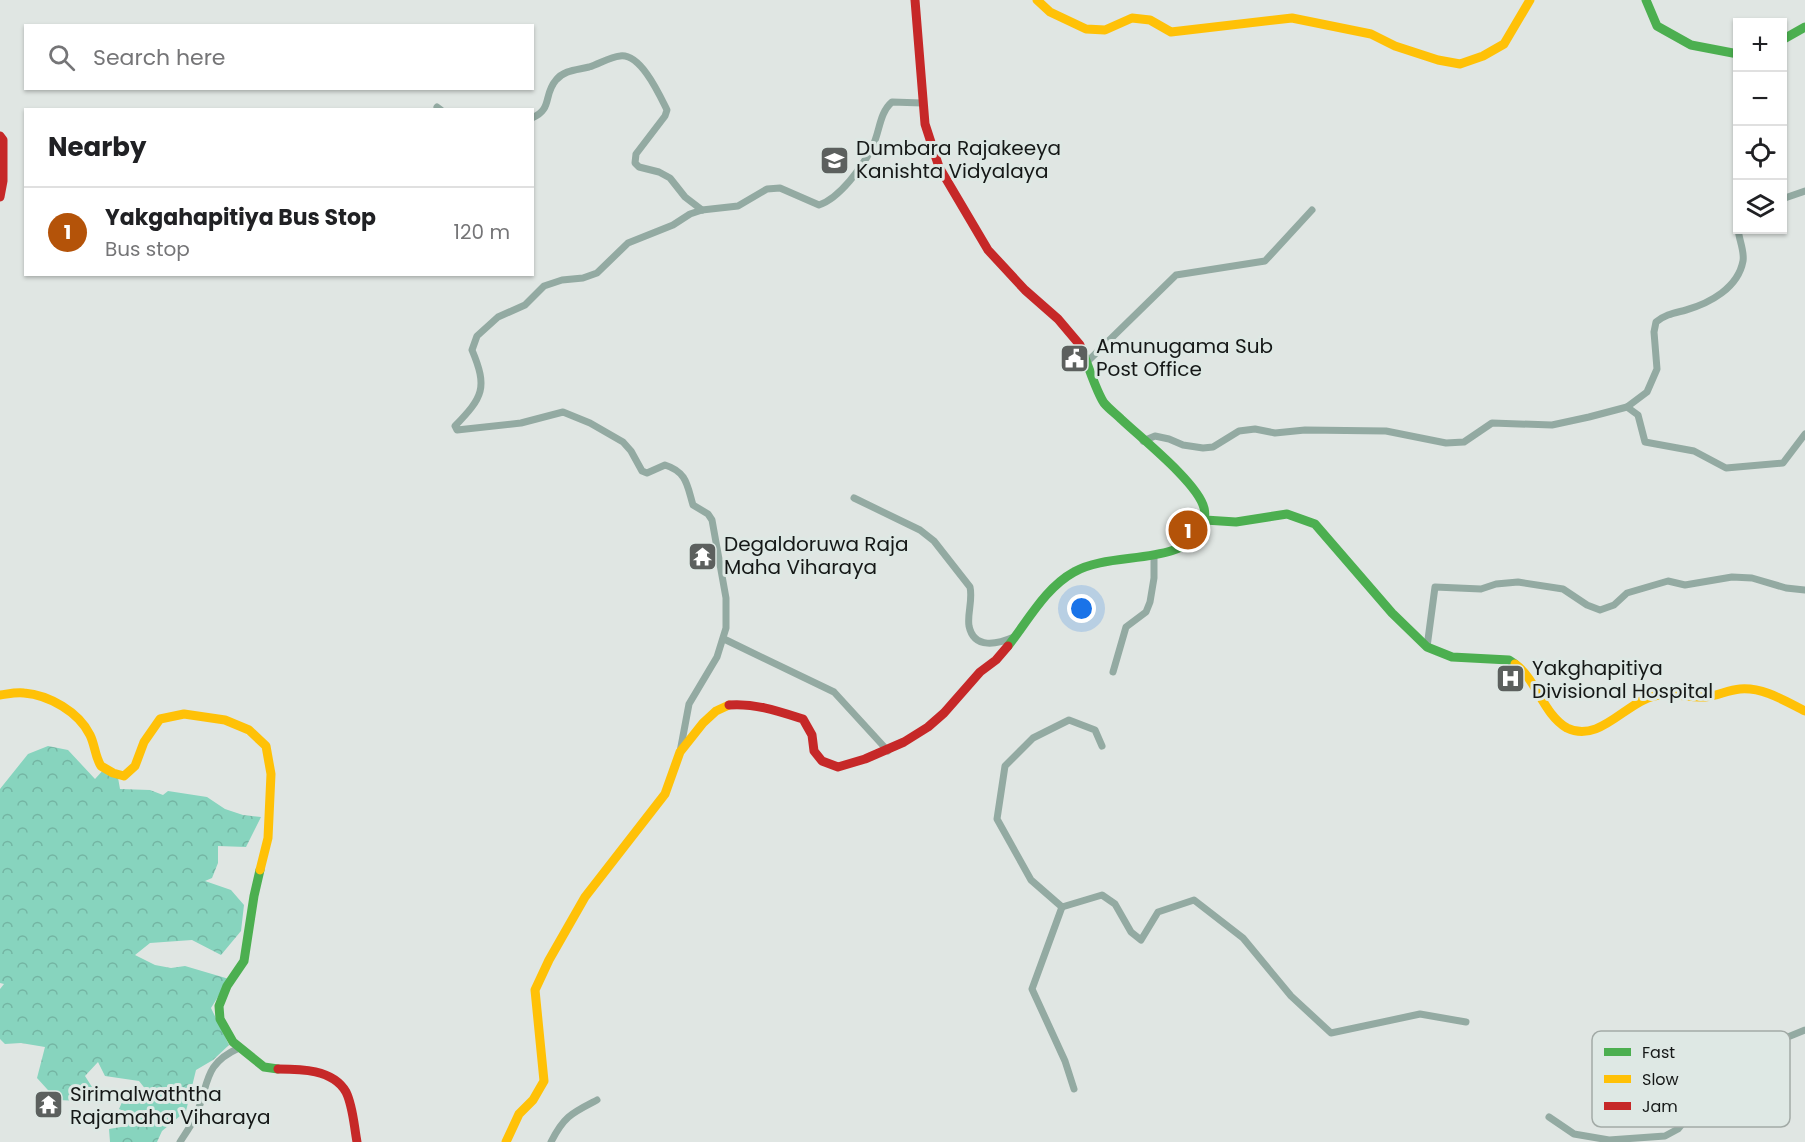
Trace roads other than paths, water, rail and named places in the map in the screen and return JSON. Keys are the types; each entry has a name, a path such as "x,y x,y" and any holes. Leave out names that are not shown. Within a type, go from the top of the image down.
{"main road":[{"path":"506,1142 519,1114 533,1100 544,1080 535,990 549,960 585,897 665,794 680,752 703,723 716,711 729,705 743,704 766,707 803,719 812,735 814,751 822,761 833,766 838,767 871,758 888,751 927,728 940,717 978,673 995,661 1016,636 1042,598 1074,571 1099,562 1154,555 1180,548 1198,533 1205,520 1204,506 1197,493 1104,403 1080,345 1058,319 1025,290 988,250 939,167 925,124 915,0"},
{"path":"1038,0 1050,12 1086,29 1105,30 1132,18 1150,20 1171,32 1292,18 1371,34 1406,50 1460,64 1483,56 1504,44 1530,0"},
{"path":"1646,0 1657,26 1691,45 1733,53"},
{"path":"1787,37 1805,27"},
{"path":"0,136 3,140 3,181 0,197"},
{"path":"1205,520 1236,522 1287,514 1315,524 1392,613 1427,647 1452,657 1509,660 1517,664 1557,720 1565,727 1577,731 1589,730 1603,724 1652,696 1704,697 1734,689 1751,689 1765,692 1805,711"},
{"path":"0,695 25,693 57,703 76,716 90,734 98,763 108,774 124,776 135,766 144,742 160,719 184,714 225,720 249,730 266,746 271,774 268,838 254,896 244,961 227,986 219,1006 220,1019 233,1042 264,1067 275,1070 311,1070 337,1082 345,1090 349,1100 357,1142"}],"street":[{"path":"534,117 546,110 554,82 565,72 626,56 649,75 667,110 665,116 636,154 635,163 639,167 659,172 670,178 685,197 702,210"},
{"path":"680,752 689,704 717,657 726,628 726,598 712,520 708,514 693,505 685,478 675,468 664,465 647,473 642,471 623,442 590,423 563,412 521,423 457,430 455,426 470,410 481,392 479,366 472,350 477,336 498,317 525,304 544,286 597,273 628,243 673,225 690,214 702,210 738,206 767,189 780,188 819,205 829,201 850,181 872,148 885,108 892,102 922,103"},
{"path":"1787,197 1805,191"},
{"path":"1088,361 1176,274 1265,261 1312,210"},
{"path":"1143,441 1155,436 1183,445 1213,447 1239,431 1255,429 1275,433 1305,430 1386,431 1446,443 1464,442 1492,423 1552,425 1627,408 1647,392 1657,369 1654,332 1656,322 1665,315 1688,310 1711,300 1728,289 1739,275 1744,258 1738,234"},
{"path":"1627,408 1638,415 1645,442 1694,451 1726,468 1782,463 1805,434"},
{"path":"854,498 920,530 934,541 970,587 969,627 976,639 990,645 1016,636"},
{"path":"1113,672 1126,627 1146,612 1150,602 1154,578 1154,555"},
{"path":"1427,647 1435,587 1481,589 1496,584 1518,582 1563,589 1600,610 1614,606 1627,593 1668,581 1685,585 1732,577 1752,578 1785,588 1805,590"},
{"path":"724,639 834,692 888,751"},
{"path":"1062,907 1031,880 997,819 1005,766 1033,738 1069,720 1095,730 1102,746"},
{"path":"1062,907 1102,895 1115,904 1131,932 1141,940 1158,912 1194,900 1243,938 1290,996 1331,1033 1420,1014 1466,1022"},
{"path":"1062,907 1032,989 1065,1061 1074,1089"},
{"path":"1790,1036 1805,1030"},
{"path":"180,1142 196,1116 207,1076 224,1055 239,1048"},
{"path":"551,1142 559,1125 571,1114 597,1100"},
{"path":"1550,1117 1574,1134 1610,1140 1665,1136 1680,1127"}],"place":[{"name":"Dumbara Rajakeeya Kanishta Vidyalaya","path":"835,160"},
{"name":"Amunugama Sub Post Office","path":"1075,358"},
{"name":"Yakgahapitiya Bus Stop","path":"1188,530"},
{"name":"Degaldoruwa Raja Maha Viharaya","path":"703,556"},
{"name":"Yakghapitiya Divisional Hospital","path":"1511,679"},
{"name":"Sirimalwaththa Rajamaha Viharaya","path":"49,1105"}]}
